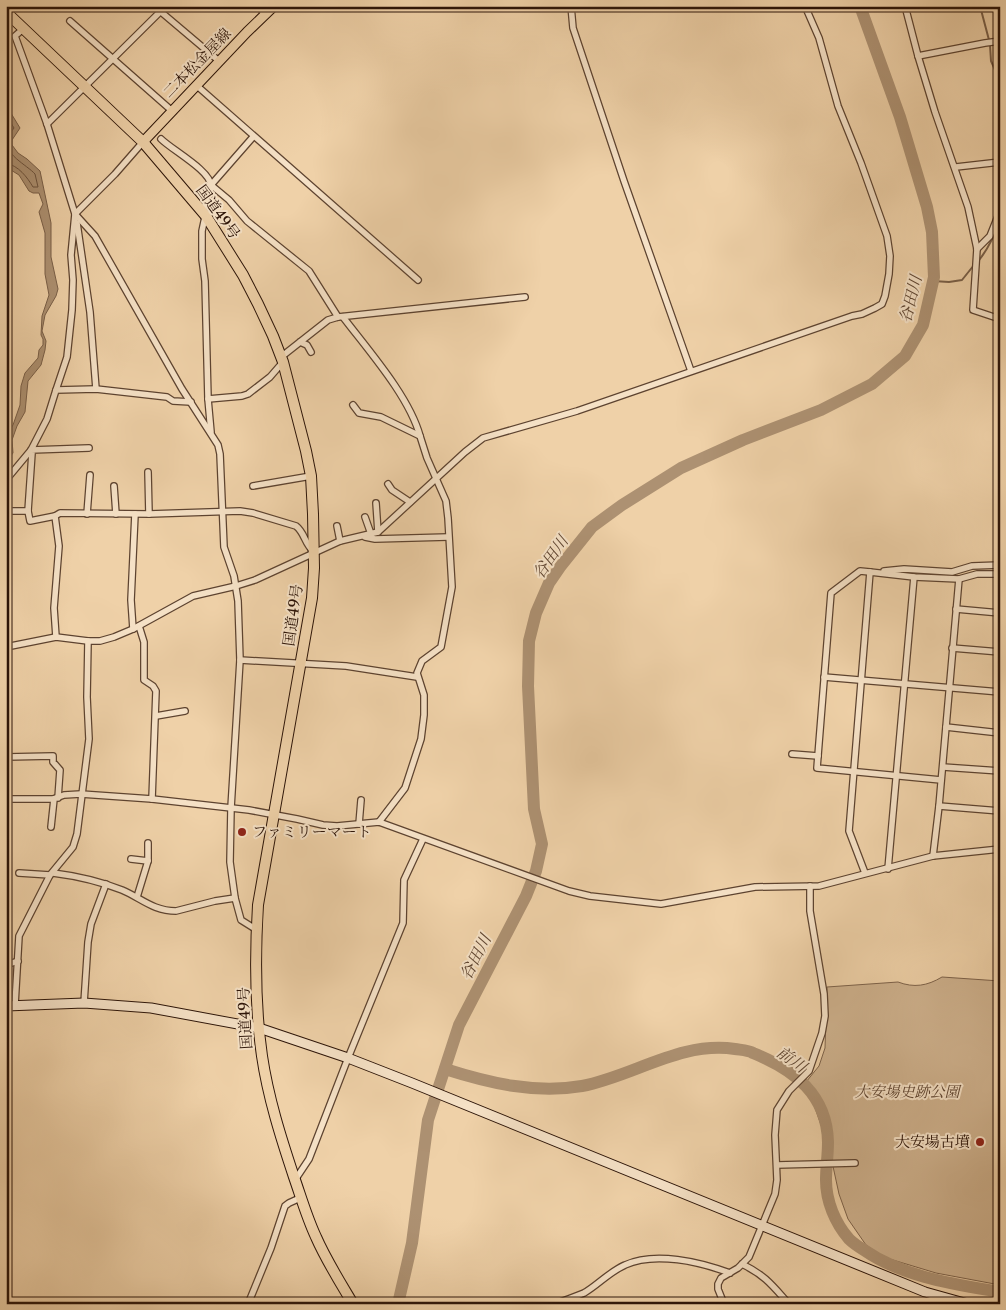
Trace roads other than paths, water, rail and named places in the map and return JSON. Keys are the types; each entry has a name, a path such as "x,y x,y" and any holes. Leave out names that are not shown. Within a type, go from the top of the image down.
{"highway":[{"name":"国道49号","path":"6,12 143,142 204,214 250,289 265,318 282,360 302,432 310,476 314,553 312,598 260,897 257,930 259,1028 262,1058 269,1091 282,1144 300,1198 316,1238 353,1304"}],"main road":[{"name":"二本松金屋線","path":"143,142 171,110 274,6"}],"street":[{"path":"154,6 219,61"},
{"path":"47,124 166,6"},
{"path":"257,6 265,13"},
{"path":"571,6 573,28 624,181 691,371"},
{"path":"6,647 56,637 88,641 108,639 139,626 193,596 236,586 280,570 340,541 378,532 465,452 483,438 577,411 862,314 882,304 886,296 889,274 890,256 887,236 838,106 819,38 805,6"},
{"path":"905,6 935,112 956,167 968,207 976,249 973,310 1000,319"},
{"path":"70,21 171,110"},
{"path":"23,29 16,36 47,124 80,236 90,312 96,389"},
{"path":"918,56 1000,41"},
{"path":"196,85 418,280"},
{"path":"211,185 253,136"},
{"path":"160,139 208,175 211,185 202,230 211,434"},
{"path":"6,480 31,450 47,419 67,357 73,291 71,255 75,214 115,174 143,142"},
{"path":"956,167 1000,162"},
{"path":"211,185 229,200 247,221 309,270 341,317 392,382 416,422 427,458 446,501 452,587 441,647 420,664 417,677 424,695 421,739 405,788 379,822"},
{"path":"976,249 990,236 1000,210"},
{"path":"75,214 96,236 191,402 218,445 224,547 236,586 240,660 231,808 230,862 235,898 242,920 257,930"},
{"path":"208,399 248,394 270,377 282,360 300,342 328,320 525,297"},
{"path":"300,342 307,345 311,352"},
{"path":"56,390 96,389 168,397 173,401 191,402"},
{"path":"353,405 359,413 381,417 420,436"},
{"path":"31,450 89,448"},
{"path":"31,450 28,511 30,521 55,516 60,513 188,514 223,511 253,513 289,523 301,530 307,546 314,553"},
{"path":"148,472 149,514"},
{"path":"87,514 90,475"},
{"path":"252,486 310,476"},
{"path":"388,484 392,490 410,502"},
{"path":"114,486 116,514"},
{"path":"376,502 378,532"},
{"path":"6,512 28,511"},
{"path":"133,629 134,514"},
{"path":"55,516 59,546 54,608 56,637"},
{"path":"365,517 371,534"},
{"path":"337,526 340,541"},
{"path":"364,536 375,539 448,536"},
{"path":"880,573 904,569 952,572 972,566 1000,565"},
{"path":"941,780 817,768 831,593 860,572 959,579 977,574 1000,574"},
{"path":"865,873 849,831 870,572"},
{"path":"888,868 914,577"},
{"path":"933,856 940,806 959,579"},
{"path":"956,609 1000,613"},
{"path":"139,626 144,642 144,680 155,689 156,716 152,799"},
{"path":"88,641 86,697 88,739 76,841 52,874 22,927 19,936 18,961 11,1005 84,1003 151,1008 259,1028 348,1058 926,1292 968,1304"},
{"path":"952,648 1000,652"},
{"path":"240,660 355,667 417,677"},
{"path":"824,678 1000,692"},
{"path":"156,716 185,711"},
{"path":"946,727 1000,732"},
{"path":"792,754 818,756"},
{"path":"6,757 52,756 53,762 60,770 51,827"},
{"path":"942,766 1000,771"},
{"path":"6,799 56,798 64,795 82,794 152,799 231,808 323,825 379,822 504,869 590,896 661,904 756,887 810,886 834,883 933,856 1000,849"},
{"path":"358,824 361,800"},
{"path":"940,806 1000,811"},
{"path":"295,1180 309,1159 403,923 404,880 423,839"},
{"path":"137,896 148,861 148,843"},
{"path":"131,859 148,861"},
{"path":"19,873 86,878 137,896 147,905 170,911 235,898"},
{"path":"84,1003 91,924 106,884"},
{"path":"724,1304 718,1284 721,1278 742,1264 753,1247 775,1194 777,1110 789,1091 809,1071 822,1034 825,1016 823,989 810,912 810,886"},
{"path":"6,965 18,961"},
{"path":"776,1165 855,1163"},
{"path":"248,1304 271,1248 285,1206 300,1198"},
{"path":"555,1304 584,1292 626,1264 640,1260 663,1258 681,1260 730,1273"},
{"path":"742,1264 759,1272 774,1285 789,1304"}],"water":[{"path":"6,105 20,128 12,140 12,145 18,153 40,171 51,223 51,257 58,289 45,315 42,331 46,341 41,365 28,381 25,412 12,440 13,453 6,462 6,436 13,425 20,405 21,386 25,373 38,358 39,350 43,345 41,335 42,316 49,295 45,274 45,233 39,212 43,204 39,193 29,191 19,175 6,167"}],"waterway":[{"name":"谷田川","path":"398,1304 412,1243 428,1120 459,1025 526,896 536,871 542,844 534,809 528,686 529,641 536,613 549,583 592,527 622,505 681,468 743,440 821,410 872,384 905,356 923,325 934,277 932,232 927,207 900,117 860,6"},
{"path":"980,6 989,40"},
{"path":"990,45 991,61 1000,81"},
{"path":"979,260 1000,220"},
{"path":"933,281 949,282 962,280 974,265"},
{"name":"前川","path":"445,1069 495,1083 547,1089 582,1086 601,1081 695,1050 715,1048 751,1052 782,1067 795,1076 806,1086 822,1111 828,1142 826,1188 836,1219 849,1239 879,1259 912,1273 1000,1292"}],"place":[{"name":"ファミリーマート","path":"242,832"},
{"name":"大安場古墳","path":"980,1142"}],"park label":[{"name":"大安場史跡公園","path":"907,1092"}]}
